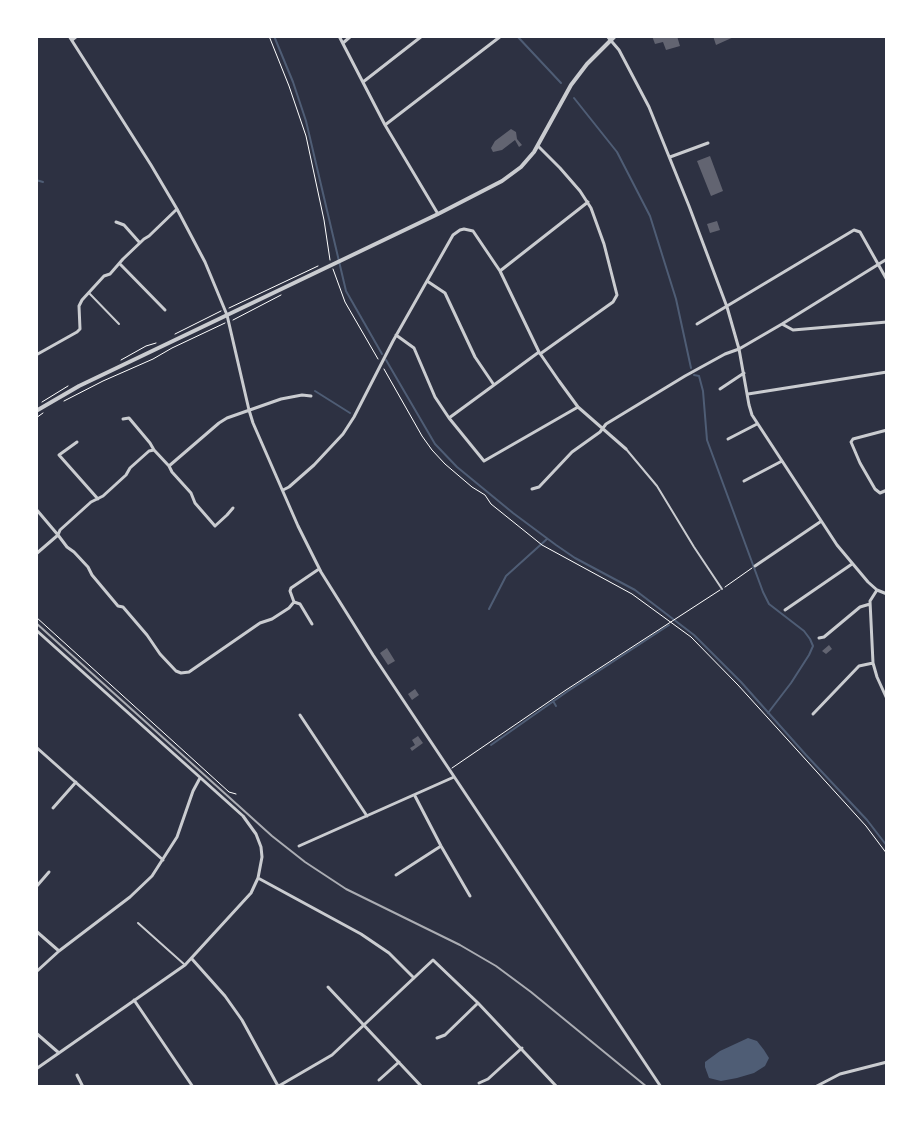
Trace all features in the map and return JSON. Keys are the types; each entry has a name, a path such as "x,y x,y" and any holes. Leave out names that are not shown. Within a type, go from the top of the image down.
{"street":[{"path":"77,36 71,38 177,209 205,262 227,315 248,410 319,569 334,596 661,1087"},
{"path":"339,36 386,125 438,214"},
{"path":"342,43 351,36"},
{"path":"363,82 422,36"},
{"path":"386,125 501,36"},
{"path":"607,36 619,50 632,73 670,157 727,307 739,349 749,405 757,424 820,522 852,564 877,590 887,594"},
{"path":"36,411 80,386 438,214 502,181 521,167 538,146 570,85 587,64 615,36"},
{"path":"670,157 708,143"},
{"path":"449,418 616,299 617,290 604,244 595,216 588,202 560,168 538,146"},
{"path":"500,272 588,202"},
{"path":"36,356 80,329 80,306 82,300 104,276 110,274 123,259 177,209"},
{"path":"116,222 124,225 140,243"},
{"path":"283,490 314,465 343,434 452,235 460,230 467,229 473,231 500,272 539,353 578,407 626,449"},
{"path":"697,324 854,230 860,232 887,280"},
{"path":"532,490 539,487 572,452 600,432 606,424 685,376 725,354 739,349 782,324 887,259"},
{"path":"120,264 165,310"},
{"path":"426,281 446,293 475,357 494,385"},
{"path":"782,324 793,330 887,322"},
{"path":"396,335 414,348 435,397 449,418 484,461 578,407"},
{"path":"748,394 887,372"},
{"path":"720,389 744,373"},
{"path":"168,466 220,423 248,410 281,400 302,395 311,396"},
{"path":"123,419 129,418 150,442 154,450 191,493 195,503 215,526 233,508"},
{"path":"728,439 757,424"},
{"path":"887,430 853,439 851,442 860,463 875,489 880,493 887,490"},
{"path":"77,442 70,445 59,455 98,499"},
{"path":"36,554 91,502 98,499 126,475 130,468 154,450"},
{"path":"744,481 782,461"},
{"path":"36,509 61,540 88,567 92,576 118,606 123,608 148,635 160,654 180,674 189,672 260,623 272,619 289,608 294,602"},
{"path":"755,566 820,522"},
{"path":"786,610 852,564"},
{"path":"294,602 290,591 291,588 319,569"},
{"path":"877,590 870,601 873,663 877,678 887,699"},
{"path":"294,602 300,604 312,624"},
{"path":"818,638 824,637 860,607 870,604"},
{"path":"36,630 243,816 256,834 262,854 255,886 246,899 192,959 36,1069"},
{"path":"813,714 859,666 873,663"},
{"path":"300,715 367,816"},
{"path":"36,747 163,860"},
{"path":"299,846 454,777"},
{"path":"36,972 59,951 138,890 152,876 177,838 193,791 200,778"},
{"path":"53,808 76,782"},
{"path":"415,796 470,896"},
{"path":"396,875 441,846"},
{"path":"36,887 49,872"},
{"path":"258,878 366,937 389,953 414,978"},
{"path":"36,931 59,951"},
{"path":"192,959 225,996 242,1020 278,1086 332,1055 433,960 522,1048 557,1087"},
{"path":"328,987 422,1087"},
{"path":"134,1000 193,1087"},
{"path":"437,1038 445,1035 478,1003"},
{"path":"36,1033 58,1053"},
{"path":"479,1083 488,1079 522,1048"},
{"path":"379,1080 399,1062"},
{"path":"815,1087 840,1074 887,1062"},
{"path":"77,1075 83,1087"}],"lane":[{"path":"89,293 119,324"},
{"path":"626,449 658,486 694,547 722,589"},
{"path":"138,923 185,965"}],"path":[{"path":"269,36 306,136 330,260"},
{"path":"327,272 333,269 345,302 422,436 445,464 472,487 485,495 491,504 542,545 632,594 691,637 738,685 866,826 887,854"},
{"path":"62,402 275,299 285,292"},
{"path":"36,418 45,412"},
{"path":"449,770 750,569"},
{"path":"36,617 230,792 236,794"}],"water":[{"path":"748,1038 757,1041 769,1058 765,1066 754,1073 737,1078 721,1081 709,1078 705,1062 720,1051"}],"building":[{"path":"652,36 677,36 680,46 666,50 663,42 655,44"},
{"path":"713,36 736,36 716,45"},
{"path":"511,129 516,132 517,139 522,145 519,147 515,140 502,150 493,152 491,148 495,141"},
{"path":"710,156 723,191 711,196 697,161"},
{"path":"717,221 720,230 710,233 707,224"},
{"path":"829,645 832,649 826,654 822,651"},
{"path":"387,648 395,661 388,665 380,653"},
{"path":"415,689 419,695 412,700 408,694"},
{"path":"418,736 423,743 412,751 410,748 415,745 412,740"}],"waterway":[{"path":"274,36 293,82 306,121 346,291 382,354"},
{"path":"517,36 561,83"},
{"path":"574,98 617,152 650,216 676,299 691,368"},
{"path":"36,180 43,182"},
{"path":"386,360 435,444 457,467 556,545 575,558 635,590 694,635 741,682 867,820 887,846"},
{"path":"694,375 699,376 703,391 707,440 763,592 769,604 804,631 813,646 791,683 768,713"},
{"path":"315,391 350,413"},
{"path":"489,609 506,576 547,539"},
{"path":"491,745 568,691 669,625"},
{"path":"553,701 556,706"}],"railway":[{"path":"36,623 272,836 305,862 346,889 460,945 496,966 531,992 647,1087"}]}
